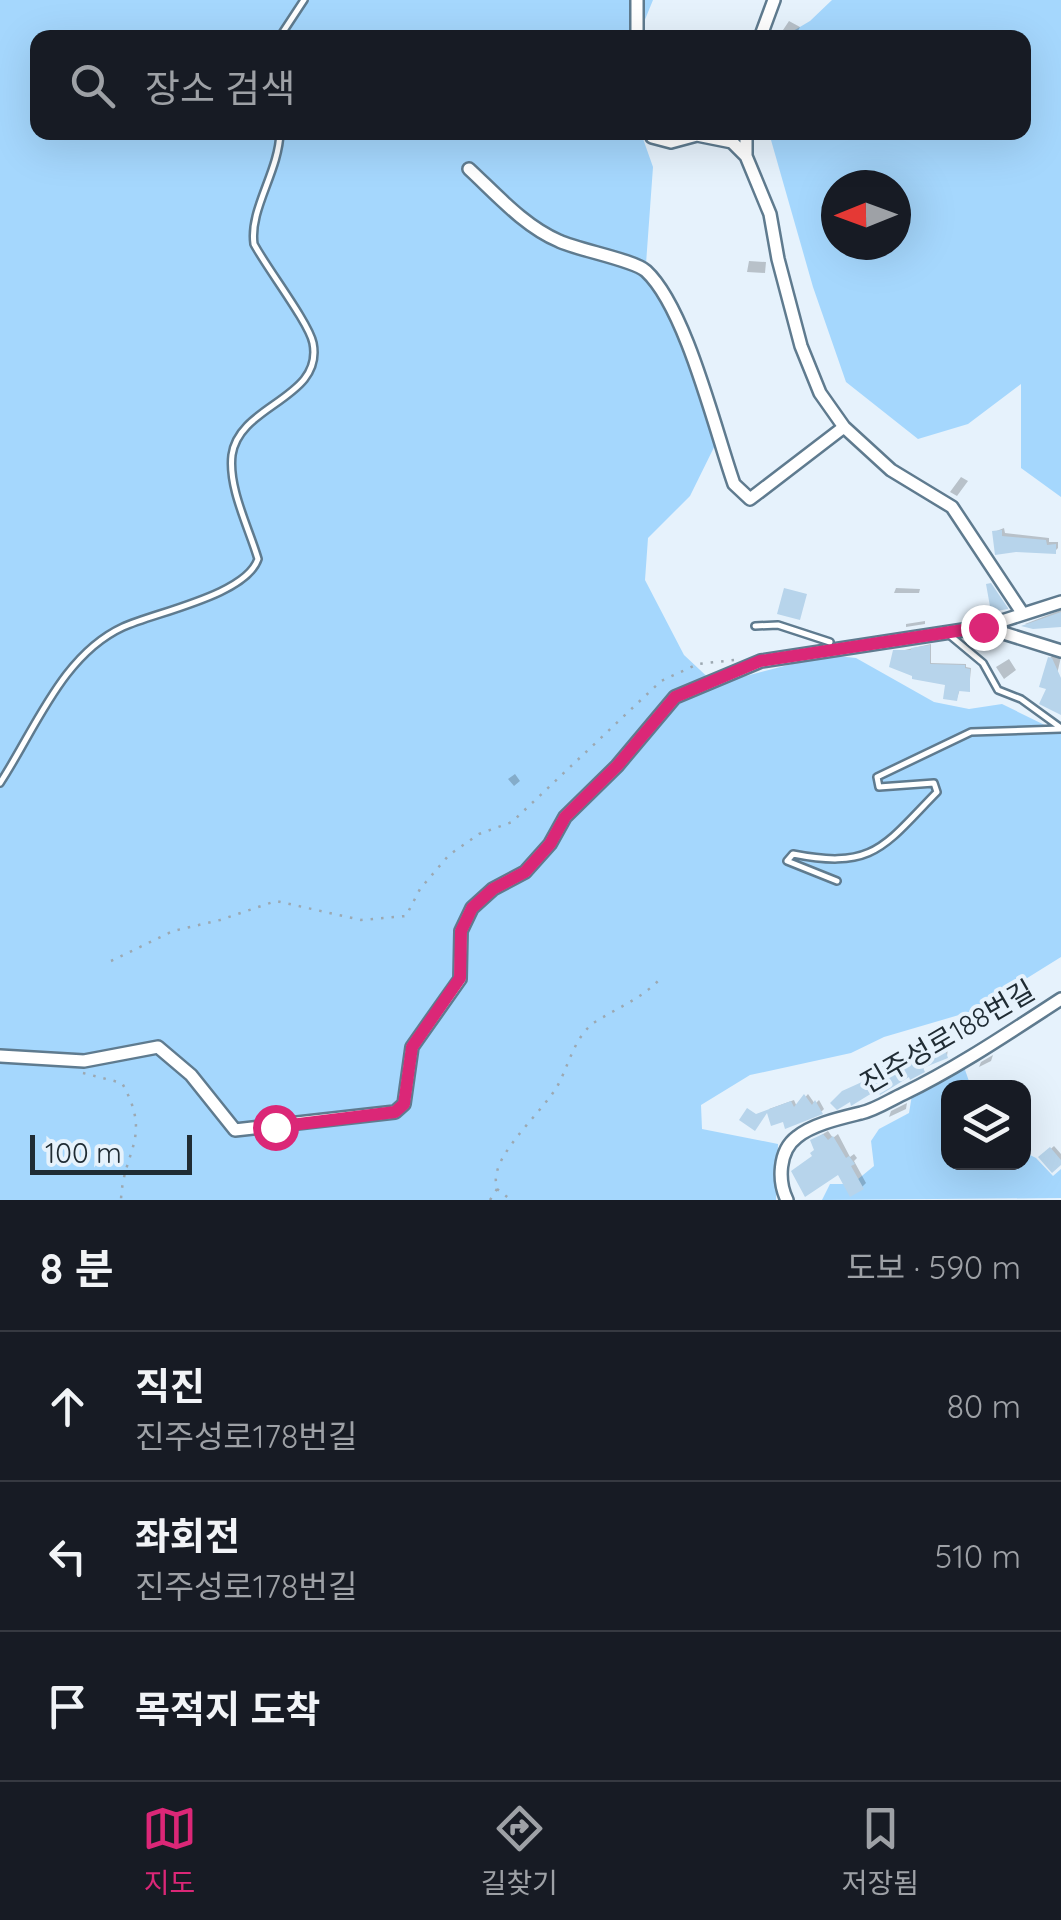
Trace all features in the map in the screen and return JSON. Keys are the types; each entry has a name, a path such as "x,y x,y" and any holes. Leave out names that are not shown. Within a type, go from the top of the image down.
{"street":[{"path":"637,0 638,30"},
{"path":"763,30 774,0"},
{"path":"722,140 732,142 746,156"},
{"path":"746,140 746,156 770,214 801,346 820,393 844,427 891,470 952,507 1024,614"},
{"path":"469,169 528,223 556,241 644,268 666,298 690,350 734,484 750,499 844,427"},
{"path":"0,1056 84,1061 158,1047 191,1074 235,1130 395,1112 404,1104 412,1047 460,978 461,931 472,908 493,889 525,872 550,844 565,817 617,766 675,697 760,661 983,627 1061,602"},
{"path":"983,627 1061,651"},
{"name":"진주성로188번길","path":"784,1194 786,1150 797,1136 847,1114 862,1113 908,1091 1061,1000"}],"lane":[{"path":"284,30 304,0"},
{"path":"0,783 37,717 92,644 136,621 222,592 256,566 258,559 233,478 232,455 252,418 288,395 306,376 314,354 310,335 254,244 252,226 271,178 278,140"},
{"path":"755,626 778,625 830,642"},
{"path":"946,632 983,663 998,690 1021,699 1061,729"},
{"path":"838,881 788,861 794,854 830,861 864,857 884,846 937,792 934,783 879,787 877,777 971,732 1061,729"}],"path":[{"path":"111,961 173,931 276,901 360,920 406,916 420,889 449,855 479,834 512,822 662,681 698,664 744,659"},
{"path":"511,1200 497,1189 494,1179 504,1156 558,1086 562,1070 582,1038 593,1023 611,1016 660,979"},
{"path":"70,1069 122,1083 133,1102 137,1126 134,1154 122,1181 122,1200"},
{"path":"490,1200 497,1189"}],"shaded area":[{"path":"0,0 653,0 644,30 30,30 30,140 643,140 653,167 646,264 685,319 724,427 690,496 648,538 645,580 684,655 715,684 827,655 856,658 934,702 969,709 1002,704 1061,733 1061,957 976,1010 884,1037 851,1053 750,1075 701,1105 702,1129 778,1144 776,1200 0,1200"},
{"path":"832,0 1061,0 1061,497 1021,468 1021,384 968,424 918,439 846,382 813,287 771,140 1031,140 1031,30 795,30"},
{"path":"963,1064 969,1080 941,1080 941,1170 1031,1170 1031,1156 1053,1176 1061,1169 1061,1198 822,1200 830,1184 852,1184 874,1166 871,1141 879,1129 909,1113 912,1095"}],"building":[{"path":"1002,530 1002,536 1056,544 1056,554 995,555 992,531"},
{"path":"991,583 1008,609 991,612 986,584"},
{"path":"784,588 807,594 800,620 777,614"},
{"path":"1061,612 1061,627 1021,626"},
{"path":"930,645 930,664 965,665 970,669 970,692 959,691 957,701 943,699 945,685 912,679 889,667 893,650"},
{"path":"1048,657 1061,678 1061,715 1039,704 1046,689 1039,687"},
{"path":"945,1049 948,1058 923,1068 925,1072 880,1095 877,1090 837,1110 830,1103 842,1091 862,1082 870,1065 889,1061 890,1064 924,1051 926,1056"},
{"path":"804,1094 812,1105 815,1100 823,1114 785,1129 783,1122 771,1126 767,1113 755,1131 739,1120 747,1108 756,1114 791,1101 794,1107"},
{"path":"823,1134 828,1140 833,1136 846,1158 849,1156 855,1164 851,1166 864,1189 850,1197 838,1175 805,1197 791,1171 812,1156 810,1140"},
{"path":"1050,1147 1061,1160 1052,1173 1038,1157"}],"route":[{"path":"275,1127 395,1112 404,1104 412,1047 460,978 461,931 472,908 493,889 525,872 550,844 565,817 617,766 675,697 760,661 983,627"}]}
